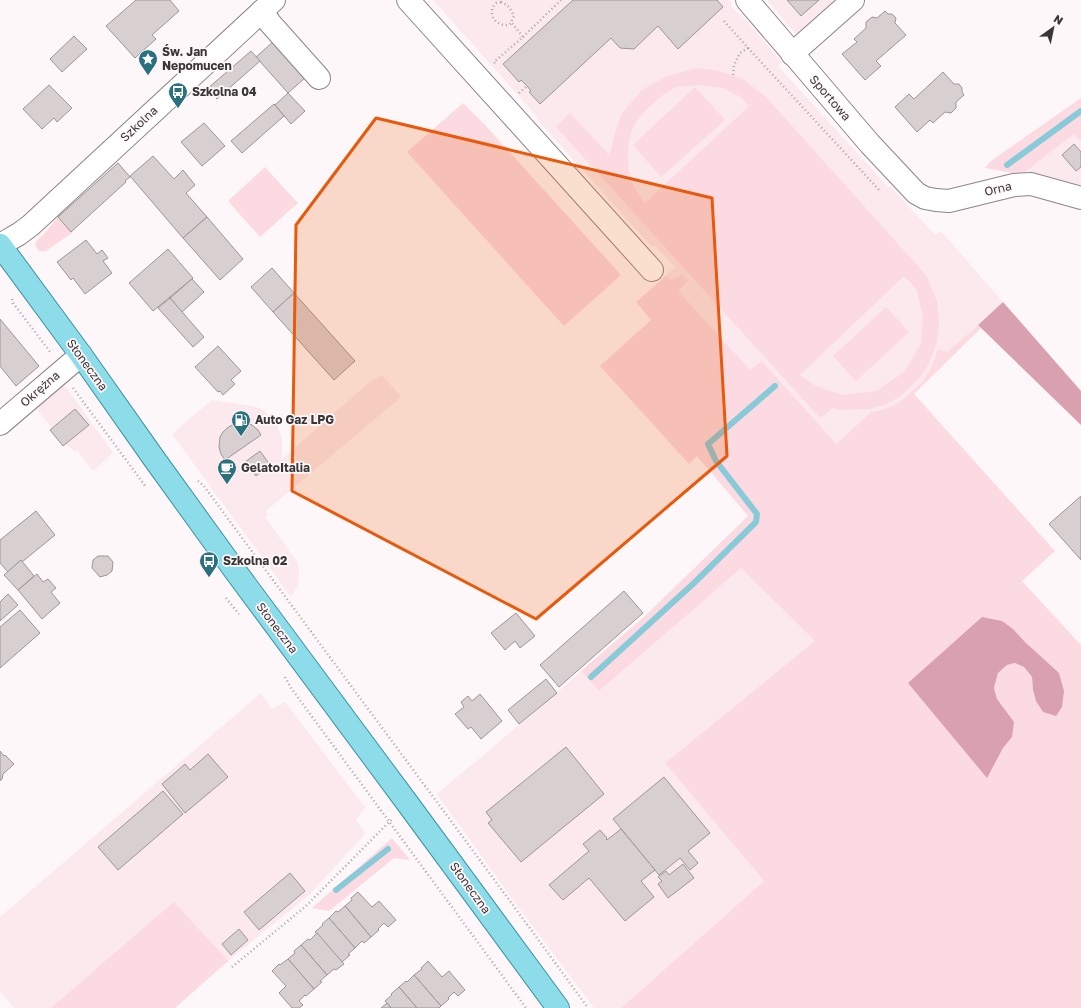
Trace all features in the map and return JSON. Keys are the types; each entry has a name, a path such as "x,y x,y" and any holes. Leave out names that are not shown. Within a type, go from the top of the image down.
{"main road":[{"name":"Słoneczna","path":"0,245 215,544 558,1008"}],"street":[{"path":"408,0 652,270"},
{"name":"Sportowa","path":"747,0 875,150 916,193"},
{"path":"792,54 854,0"},
{"path":"268,6 270,24 318,78"},
{"name":"Szkolna","path":"0,245 20,234 31,225 268,6"},
{"name":"Orna","path":"916,193 925,198 949,201 1014,184 1031,184 1081,198"},
{"name":"Okrężna","path":"0,424 80,355"}],"path":[{"path":"500,68 494,62 523,37 561,0"},
{"path":"494,1 505,3 510,9 514,16 511,22 503,25 494,19 491,13 494,1"},
{"path":"724,21 880,191"},
{"path":"511,22 523,37"},
{"path":"733,76 734,65 740,53 748,48"},
{"path":"518,94 527,86"},
{"path":"62,370 76,393 147,489"},
{"path":"198,481 204,486 588,1008"},
{"path":"223,593 241,616"},
{"path":"284,675 291,688 382,811 388,822 526,1008"},
{"path":"232,967 306,906 388,822 408,804"}],"highlighted area":[{"path":"376,118 712,198 727,456 536,619 292,491 296,225"}],"shaded area":[{"path":"433,0 729,0 732,3 731,7 746,20 782,62 778,66 888,187 890,186 935,235 941,231 1003,302 947,352 938,349 932,366 923,381 906,397 896,404 882,410 871,412 836,444 737,406 642,297 675,267 654,245 652,247 542,125 518,95"},
{"path":"767,0 842,0 803,34 795,33"},
{"path":"697,68 719,71 743,79 765,96 926,275 937,301 939,324 937,342 928,365 920,377 901,396 884,405 869,409 839,410 833,408 820,418 556,127 570,113 610,156 613,139 622,113 642,90 667,76","holes":["699,85 723,88 741,97 749,106 645,203 639,196 630,177 628,147 633,128 646,110 666,93 678,87","904,276 916,288 923,316 921,344 904,372 876,391 843,395 816,386 800,375"]},
{"path":"695,87 725,120 661,177 633,145"},
{"path":"1081,98 1081,142 1074,134 1026,171 1024,175 985,168 991,161"},
{"path":"463,103 486,126 621,275 564,326 407,152"},
{"path":"1074,134 1081,142 1081,187 1026,171"},
{"path":"265,167 298,203 260,237 228,201"},
{"path":"58,217 72,233 46,251 39,251 35,245 36,242"},
{"path":"682,275 688,281 678,291 750,370 762,361 836,444 871,412 882,410 896,404 906,397 923,381 932,366 938,349 947,352 978,325 981,328 914,394 1055,551 1022,581 1081,645 1081,1008 621,1008 764,881 665,763 815,641 741,568 599,691 581,671 645,616 748,516 697,456 689,464 600,366 651,320 636,302 666,276 671,280","holes":["982,617 1013,629 1058,673 1033,690 1032,677 1024,667 1015,663 1007,665 998,673 994,688 997,699 1003,707 1012,737 997,757"]},
{"path":"1003,302 1081,391 1081,425 978,325"},
{"path":"886,307 909,332 856,381 833,356"},
{"path":"382,375 401,397 266,511 268,514 265,517 298,563 298,585 291,597 172,434 212,400 254,406 263,410 270,416 277,426 282,438 282,459 372,380"},
{"path":"58,385 66,387 113,453 93,471 77,450 75,452 66,444 63,446 50,430 52,428 34,406"},
{"path":"741,567 815,641 665,763 764,881 621,1008 594,1008 513,900 437,794 581,671 599,691"},
{"path":"982,617 1002,621 1013,629 1059,673 1064,691 1062,707 1056,716 1043,712 1036,701 1032,677 1024,667 1015,663 1007,665 998,673 994,688 997,699 1014,722 1012,737 1003,748 987,778 908,683"},
{"path":"261,693 272,709 285,702 365,807 356,820 365,834 309,895 223,965 175,1008 14,1008 0,991 0,917"},
{"path":"392,838 410,860 394,858 329,911 312,908"},
{"path":"174,902 228,961 175,1008 51,1008"}],"building":[{"path":"136,0 170,0 179,11 152,35 156,39 135,58 106,26"},
{"path":"573,0 717,0 723,7 678,49 658,26 634,49 620,48 611,38 540,104 529,92 531,91 527,86 521,80 519,82 503,64"},
{"path":"787,0 819,0 801,16"},
{"path":"885,11 888,14 892,14 896,18 895,23 906,35 876,61 881,66 865,80 842,54 857,42 854,39 866,28 866,22 872,17 877,18"},
{"path":"74,36 87,49 62,72 50,59"},
{"path":"274,41 306,77 288,93 256,57"},
{"path":"251,51 260,61 217,99 207,89"},
{"path":"943,72 954,84 959,84 964,95 956,102 956,108 951,113 945,112 933,123 930,120 917,132 895,107 909,94 914,99"},
{"path":"49,85 72,108 57,122 54,118 42,129 23,109"},
{"path":"288,93 305,111 291,124 275,105"},
{"path":"274,104 284,116 242,153 231,141"},
{"path":"204,123 225,146 202,166 181,142"},
{"path":"1074,144 1081,152 1081,167 1076,171 1062,155"},
{"path":"153,156 174,179 183,170 195,185 186,193 207,217 183,238 130,176"},
{"path":"118,163 130,177 71,232 58,217"},
{"path":"207,217 243,259 220,280 183,238"},
{"path":"86,240 97,254 102,250 108,258 103,261 112,273 85,294 73,278 71,280 57,262"},
{"path":"168,249 193,278 153,311 129,283"},
{"path":"272,268 294,293 273,312 251,287"},
{"path":"192,279 204,292 182,312 170,298"},
{"path":"294,293 355,361 334,380 273,312"},
{"path":"170,298 204,337 193,347 158,308"},
{"path":"0,319 39,366 16,386 0,366"},
{"path":"218,346 241,371 231,380 235,384 223,395 220,391 218,392 195,367"},
{"path":"75,409 89,425 63,446 50,430"},
{"path":"238,423 252,425 261,435 225,460 219,447 220,437 227,428"},
{"path":"260,451 270,465 256,476 245,462"},
{"path":"1081,496 1081,560 1049,524"},
{"path":"36,511 55,535 22,562 21,560 8,572 0,563 0,540"},
{"path":"98,556 108,556 113,562 112,571 107,575 100,577 92,568 93,560"},
{"path":"21,560 34,576 18,590 4,575"},
{"path":"37,574 43,582 48,579 56,588 51,592 60,603 42,619 18,590"},
{"path":"624,591 643,613 559,687 540,665"},
{"path":"8,594 18,605 0,621 0,602"},
{"path":"20,610 40,633 0,668 0,627"},
{"path":"516,613 535,636 520,648 515,641 505,650 491,633"},
{"path":"546,679 557,693 519,724 508,710"},
{"path":"480,694 502,721 481,739 471,727 468,729 455,714 464,707 461,702 468,696 472,701"},
{"path":"566,747 604,794 521,862 488,823 492,820 486,812"},
{"path":"0,751 14,764 3,774 0,781"},
{"path":"208,754 228,777 185,813 162,784 185,764 190,770"},
{"path":"664,777 710,833 688,851 698,863 690,870 680,858 659,875 613,819"},
{"path":"163,791 183,814 118,870 98,847"},
{"path":"621,829 655,870 641,881 654,897 625,921 589,878 563,900 549,885 589,851 583,844 600,830 607,840"},
{"path":"683,864 694,878 668,898 658,884 662,881 658,877 666,871 669,875"},
{"path":"290,873 305,891 259,930 244,912"},
{"path":"358,892 372,907 379,901 396,920 388,927 384,923 371,937 345,906"},
{"path":"345,906 371,937 364,943 362,941 355,948 329,918 336,911 338,912"},
{"path":"329,918 355,948 342,962 315,932"},
{"path":"239,929 248,940 231,955 222,944"},
{"path":"317,933 344,964 336,970 334,969 327,975 301,945 308,939 310,940"},
{"path":"301,945 327,975 314,989 288,959"},
{"path":"288,959 314,989 299,1001 303,1005 299,1008 292,1008 279,993 286,986 272,971 279,964 280,965"},
{"path":"428,961 442,977 449,971 465,990 458,996 454,992 441,1006 414,975 422,969 421,968"},
{"path":"414,975 441,1006 439,1008 417,1008 399,987"},
{"path":"399,987 417,1008 391,1008 385,1001"},
{"path":"387,1003 391,1008 381,1008"}],"waterway":[{"path":"1007,165 1081,111"},
{"path":"591,677 694,583 756,522 757,514 716,461 708,444 775,386"},
{"path":"336,890 388,849"}],"place":[{"name":"Św. Jan Nepomucen","path":"148,76"},
{"name":"Szkolna 04","path":"178,109"},
{"name":"Auto Gaz LPG","path":"241,437"},
{"name":"GelatoItalia","path":"227,485"},
{"name":"Szkolna 02","path":"209,578"}]}
